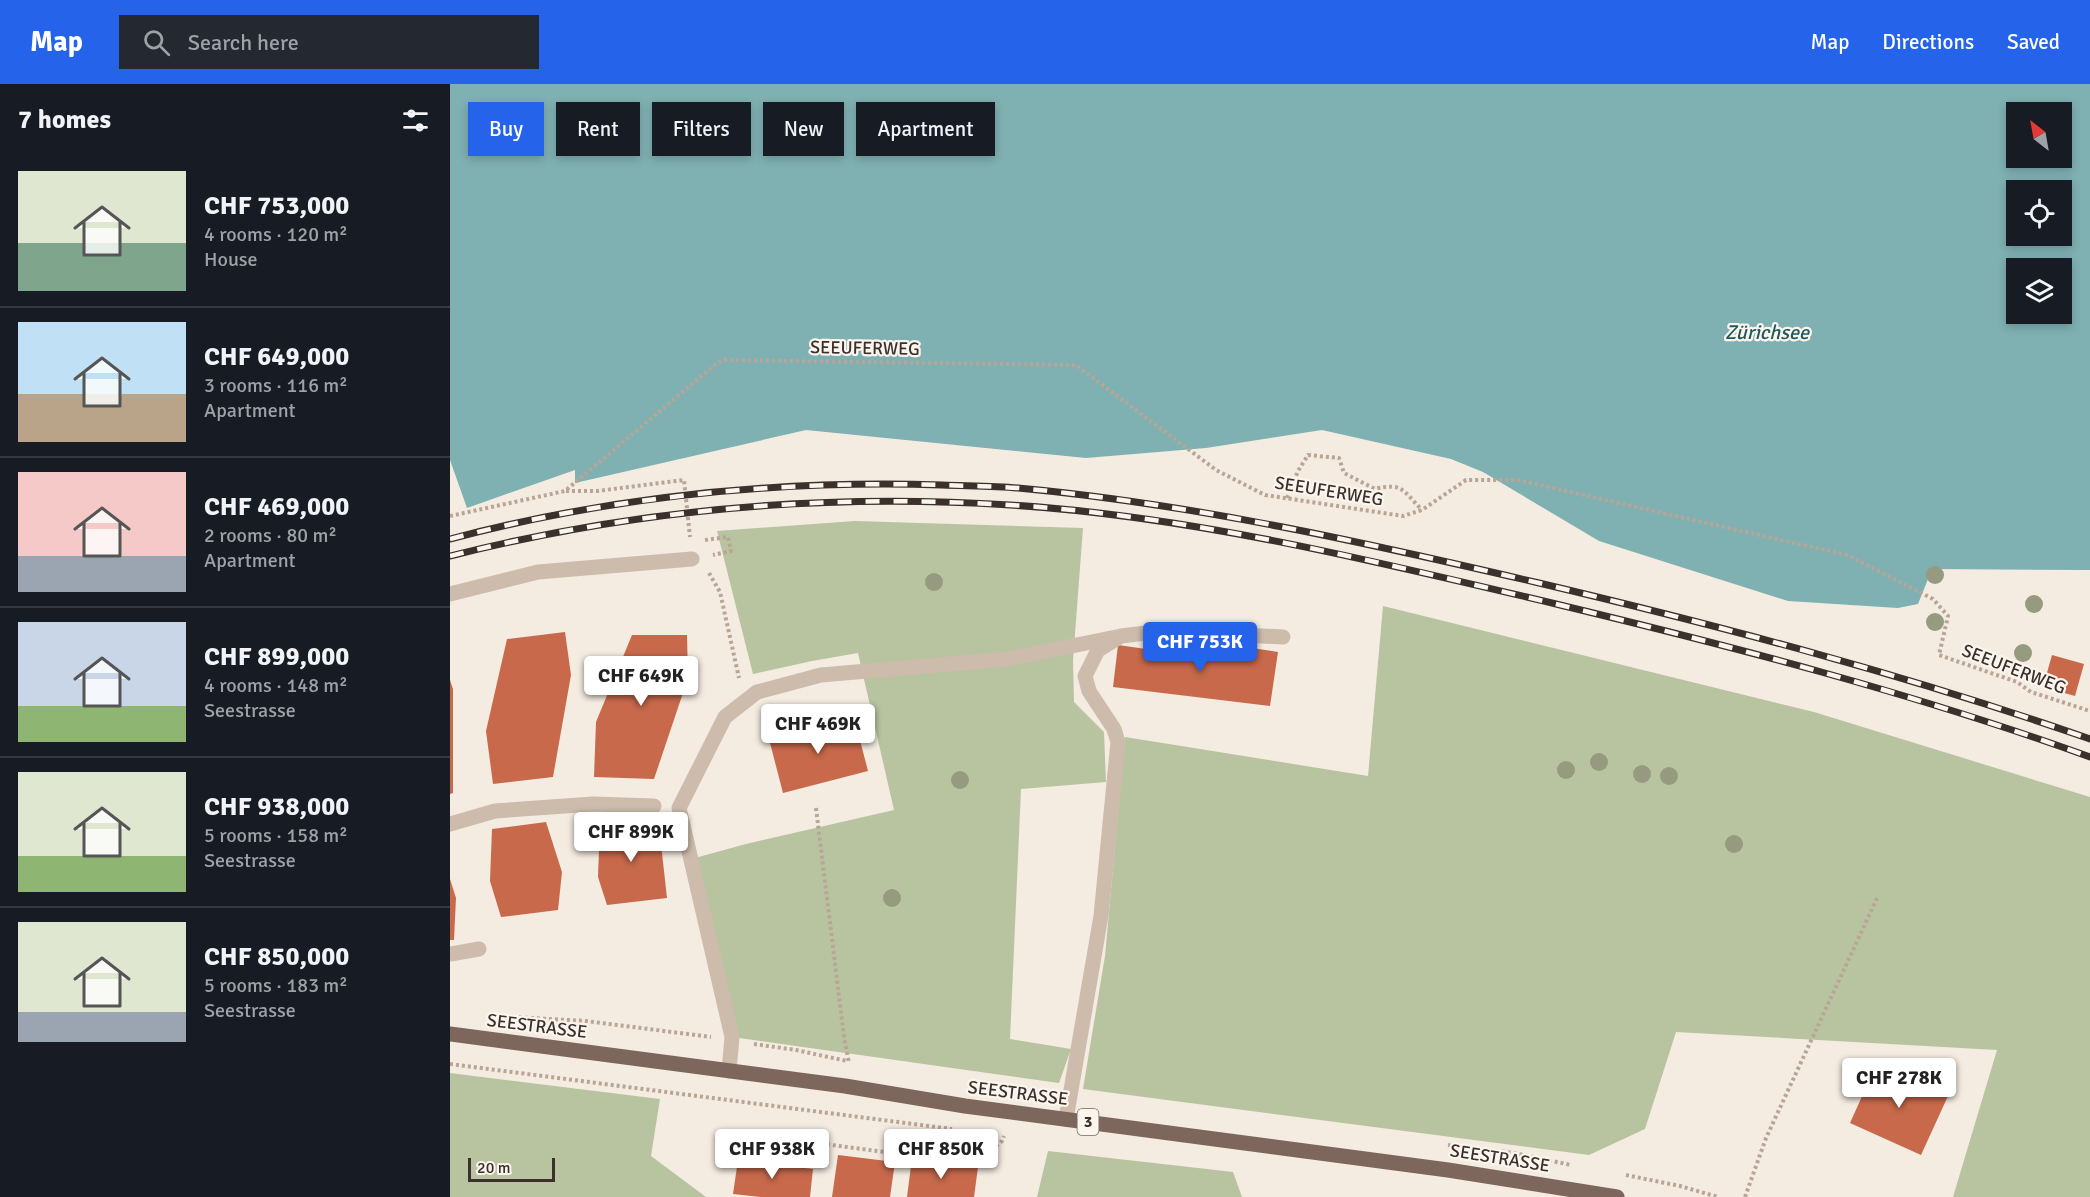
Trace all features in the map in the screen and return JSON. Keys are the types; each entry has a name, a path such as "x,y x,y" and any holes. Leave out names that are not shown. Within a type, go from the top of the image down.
{"main road":[{"name":"SEESTRASSE","path":"450,1034 845,1086 965,1106 1437,1168 1617,1197"}],"street":[{"path":"450,594 538,572 692,559"},
{"path":"729,1071 732,1037 679,808 725,717 757,692 821,675 1008,659 1121,636 1163,631 1283,637"},
{"path":"1066,1119 1101,916 1118,742 1114,729 1089,691 1085,676 1098,650 1121,636"},
{"path":"450,824 495,811 593,804 654,806"},
{"path":"450,954 479,949"}],"path":[{"name":"SEEUFERWEG","path":"450,516 565,491 717,363 724,360 1076,365 1216,470 1265,495 1403,516 1422,510 1466,480 1518,480 1847,555 1933,599 1948,616 1939,655 2017,682 2031,692 2090,711"},
{"path":"1287,498 1298,471 1308,455 1339,458 1344,472 1376,489 1391,485 1398,487 1422,510"},
{"path":"565,491 597,491 684,480 690,534"},
{"path":"692,559 703,564 720,592 745,702"},
{"path":"816,808 849,1062 845,1086"},
{"path":"1745,1197 1766,1138 1878,896"},
{"path":"809,1142 960,1162 986,1154 1002,1141 1004,1136"}],"green space":[{"path":"855,521 1083,528 1073,660 1074,702 1104,732 1106,782 1021,789 1010,1039 1071,1049 1059,1083 732,1037 691,859 894,810 858,653 753,674 717,531"},
{"path":"1383,606 1814,712 2090,797 2090,1197 1953,1197 1997,1050 1676,1032 1645,1129 1589,1155 1083,1089 1105,956 1125,737 1368,776"},
{"path":"450,1073 660,1099 651,1156 706,1197 450,1197"},
{"path":"1048,1151 1233,1172 1242,1197 1037,1197"}],"water":[{"name":"Zürichsee","path":"450,84 2090,84 2090,570 1932,569 1918,604 1898,608 1788,601 1599,541 1483,472 1451,459 1322,430 1206,448 1086,458 806,430 575,483 575,470 467,508 450,460"}],"building":[{"path":"565,632 571,675 553,777 493,784 486,731 507,639"},
{"path":"632,635 687,635 688,678 654,779 594,777 596,722"},
{"path":"1204,641 1278,652 1270,706 1113,687 1118,645 1202,657"},
{"path":"2052,655 2084,664 2075,696 2043,687"},
{"path":"450,680 453,689 453,793 450,794"},
{"path":"854,717 868,771 783,793 769,739"},
{"path":"546,822 562,872 558,910 501,917 490,881 492,829"},
{"path":"600,823 654,824 661,844 667,898 607,905 598,877"},
{"path":"450,879 456,898 454,940 450,940"},
{"path":"1877,1063 1948,1096 1921,1155 1850,1123"},
{"path":"838,1155 895,1162 890,1197 832,1197"},
{"path":"912,1158 978,1167 974,1197 907,1197"},
{"path":"738,1160 813,1169 810,1197 761,1197 733,1194"}],"railway":[{"path":"450,539 510,524 632,502 756,489 818,485 942,485 1018,488 1084,495 1280,526 1539,583 1817,654 1954,694 2090,739"},
{"path":"450,556 519,540 658,516 798,504 869,501 1010,505 1147,519 1353,557 1623,620 1892,692 2090,757"}]}
